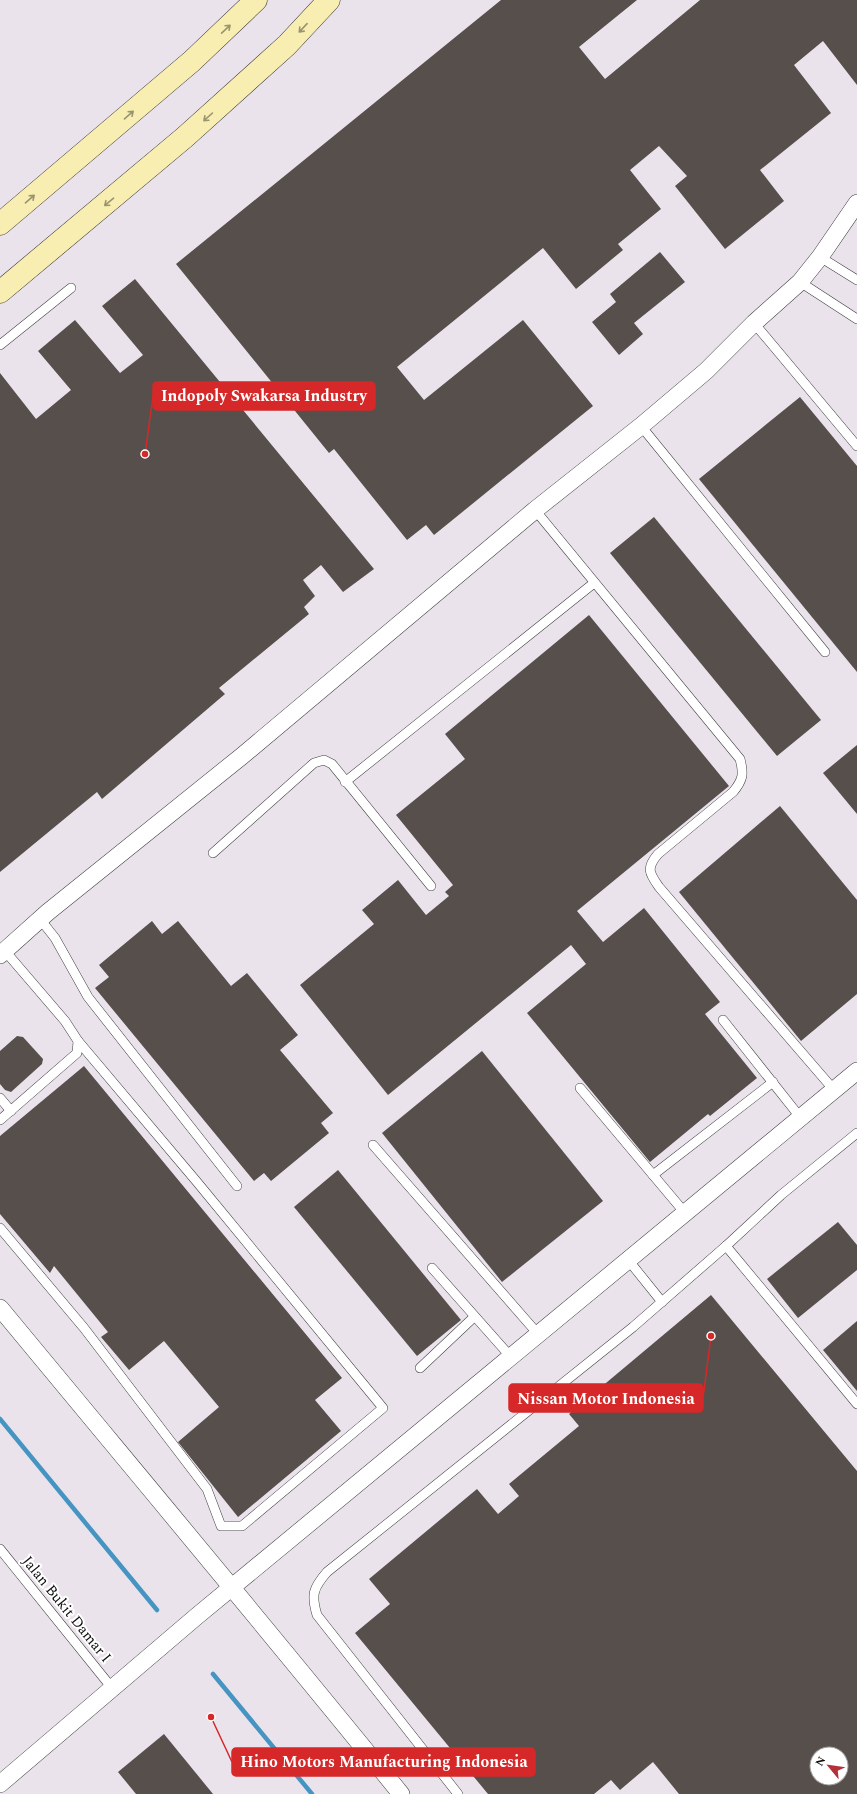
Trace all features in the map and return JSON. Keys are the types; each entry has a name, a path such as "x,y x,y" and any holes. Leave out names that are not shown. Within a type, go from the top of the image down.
{"street":[{"path":"0,224 192,60 256,0"},
{"path":"0,292 185,137 287,45 329,0"},
{"path":"2,953 40,919 242,756 535,510 641,426 706,371 754,323 800,282 820,257 857,203"},
{"path":"0,1784 112,1688 510,1356 629,1261 857,1071"},
{"path":"0,1308 129,1466 233,1588 401,1794"}],"lane":[{"path":"820,257 857,280"},
{"path":"800,282 857,319"},
{"path":"0,345 71,288"},
{"path":"754,323 857,446"},
{"path":"641,426 825,652"},
{"path":"535,510 740,759 743,771 740,783 733,792 658,854 651,862 649,868 651,876 834,1090"},
{"path":"345,782 594,583"},
{"path":"213,853 314,763 324,760 332,764 345,782 431,886"},
{"path":"40,919 55,938 88,997 237,1186"},
{"path":"0,1228 84,1328 207,1489 221,1526 242,1526 384,1408 78,1041 65,1021 2,953"},
{"path":"723,1020 800,1117"},
{"path":"0,1120 77,1053 78,1041"},
{"path":"654,1175 773,1082"},
{"path":"580,1088 685,1213"},
{"path":"0,1098 11,1111"},
{"path":"458,1794 317,1615 313,1601 314,1591 320,1580 327,1572 627,1332 726,1246 781,1194 857,1133"},
{"path":"373,1145 538,1334"},
{"path":"726,1246 857,1404"},
{"path":"629,1261 662,1302"},
{"path":"432,1268 510,1356"},
{"path":"420,1368 474,1317"},
{"name":"Jalan Bukit Damar I","path":"0,1549 112,1688"}],"shaded area":[{"path":"0,0 857,0 857,1794 0,1794"}],"building":[{"path":"501,0 637,0 579,47 605,79 700,0 857,0 857,85 823,41 794,65 831,113 760,170 784,201 725,249 675,186 687,176 659,146 630,170 661,209 618,244 623,250 576,289 543,248 397,367 424,400 523,320 593,406 434,535 426,525 407,540 334,449 329,453 176,264"},
{"path":"660,252 685,282 634,323 643,334 619,355 592,322 616,302 610,294"},
{"path":"135,279 374,569 343,592 321,565 303,580 315,596 304,607 309,614 219,688 225,694 102,799 97,792 0,872 0,373 36,419 71,390 38,351 75,320 120,373 143,355 102,306"},
{"path":"800,397 857,466 857,672 699,479"},
{"path":"654,517 821,720 777,756 610,553"},
{"path":"589,615 729,786 577,911 603,942 644,908 720,1002 705,1014 757,1078 710,1116 708,1114 650,1162 527,1013 586,964 571,945 388,1095 300,985 374,924 362,910 398,880 426,915 449,896 445,892 453,885 396,815 465,759 445,734"},
{"path":"857,745 857,814 823,773"},
{"path":"780,806 857,900 857,994 801,1041 679,892"},
{"path":"152,921 162,934 178,921 231,986 247,973 298,1035 280,1050 333,1113 321,1123 329,1133 271,1181 264,1173 254,1181 95,988 109,977 99,965"},
{"path":"17,1036 23,1037 43,1059 42,1064 11,1092 5,1090 0,1084 0,1051"},
{"path":"482,1051 603,1201 502,1282 382,1133"},
{"path":"84,1066 342,1378 315,1400 341,1431 238,1517 178,1442 219,1407 164,1341 129,1370 101,1337 108,1332 54,1266 50,1273 0,1214 0,1136"},
{"path":"338,1170 461,1320 417,1356 294,1207"},
{"path":"838,1222 857,1245 857,1270 798,1318 767,1279"},
{"path":"711,1295 857,1471 857,1794 679,1794 653,1762 620,1790 611,1780 594,1794 488,1794 355,1633 390,1604 369,1579 477,1489 498,1514 519,1496 509,1484 579,1426 569,1414"},
{"path":"857,1321 857,1391 823,1350"},
{"path":"164,1734 213,1794 136,1794 118,1772"}],"waterway":[{"path":"0,1419 157,1610"},
{"path":"213,1674 312,1794"}],"place":[{"name":"Indopoly Swakarsa Industry","path":"145,454"},
{"name":"Nissan Motor Indonesia","path":"711,1336"},
{"name":"Hino Motors Manufacturing Indonesia","path":"211,1717"}]}
